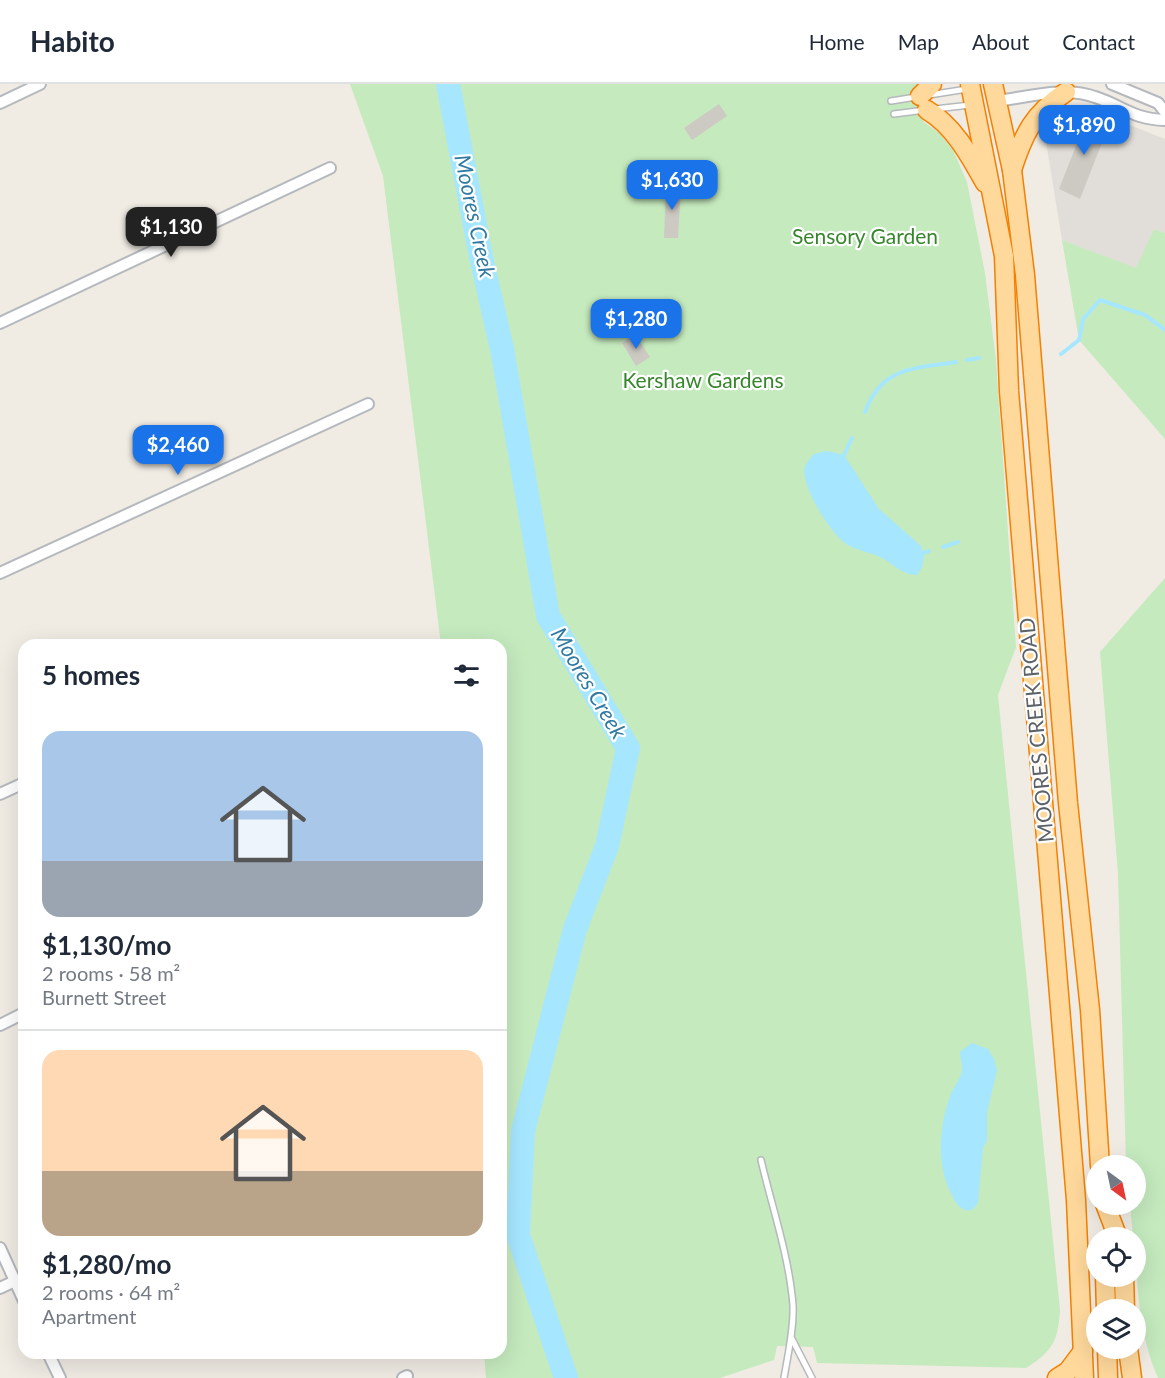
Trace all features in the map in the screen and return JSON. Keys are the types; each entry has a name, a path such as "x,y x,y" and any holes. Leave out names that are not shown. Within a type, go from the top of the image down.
{"highway":[{"path":"972,92 995,88"},
{"name":"MOORES CREEK ROAD","path":"995,88 1012,170 1025,275 1068,803 1090,1010 1099,1155"},
{"path":"1012,170 1034,118 1072,89"},
{"name":"MOORES CREEK ROAD","path":"972,92 1004,256 1009,391 1076,1200 1084,1378"},
{"path":"926,97 951,130 992,195"},
{"path":"1057,1378 1068,1371 1083,1351"},
{"path":"1107,1359 1108,1378"},
{"path":"1129,1359 1132,1378"}],"street":[{"path":"0,103 40,84"},
{"path":"1094,96 1098,84"},
{"path":"1112,84 1158,103 1165,112"},
{"path":"995,88 1072,89 1094,96 1144,119 1165,120"},
{"path":"0,323 330,168"},
{"path":"0,573 368,404"},
{"path":"0,794 18,786"},
{"path":"0,1025 18,1016"},
{"path":"0,1248 18,1288"},
{"path":"0,1288 15,1281"},
{"path":"51,1359 60,1378"}],"lane":[{"path":"891,100 972,92"},
{"path":"894,114 926,97 972,92"},
{"path":"761,1160 788,1275 792,1304 791,1338 784,1378"},
{"path":"791,1338 812,1378"}],"shaded area":[{"path":"1079,105 1165,139 1165,233 1154,229 1137,269 1062,240 1045,136"}],"green space":[{"name":"Kershaw Gardens","path":"350,84 917,84 924,122 939,133 953,150 967,182 985,273 996,360 1016,647 998,695 1060,1310 1058,1330 1052,1344 1042,1356 1026,1368 817,1363 813,1347 777,1346 774,1360 720,1378 486,1378 484,1359 507,1359 507,639 440,639 383,176"},
{"path":"1154,229 1165,233 1165,439 1079,340 1062,240 1136,268"},
{"path":"1165,578 1165,1378 1158,1378 1152,1362 1146,1340 1146,1299 1139,1299 1138,1287 1146,1287 1146,1227 1132,1227 1131,1215 1146,1215 1146,1155 1126,1155 1118,874 1100,652"}],"water":[{"path":"827,451 844,455 879,509 921,546 924,556 922,567 917,575 904,572 879,557 849,546 839,538 824,519 811,495 804,474 805,466 814,454"},
{"path":"972,1043 988,1049 997,1070 987,1113 987,1141 983,1148 978,1203 972,1210 968,1210 962,1209 957,1204 947,1184 943,1172 941,1146 946,1108 962,1070 960,1052"}],"building":[{"path":"719,104 727,116 692,140 684,128"},
{"path":"1089,113 1110,122 1080,199 1059,189"},
{"path":"666,185 681,186 678,238 664,238"},
{"path":"635,334 650,357 636,366 622,343"}],"waterway":[{"name":"Moores Creek","path":"448,84 481,257 502,349 548,616 628,748 607,846 575,929 523,1131 518,1235 566,1378"},
{"path":"1061,354 1079,340 1083,319 1100,300 1145,315 1165,330"},
{"path":"967,360 979,358"},
{"path":"865,412 880,386 890,378 913,369 956,362"},
{"path":"844,455 852,438"},
{"path":"943,547 958,542"},
{"path":"923,553 929,551"}],"park label":[{"name":"Sensory Garden","path":"865,237"}]}
